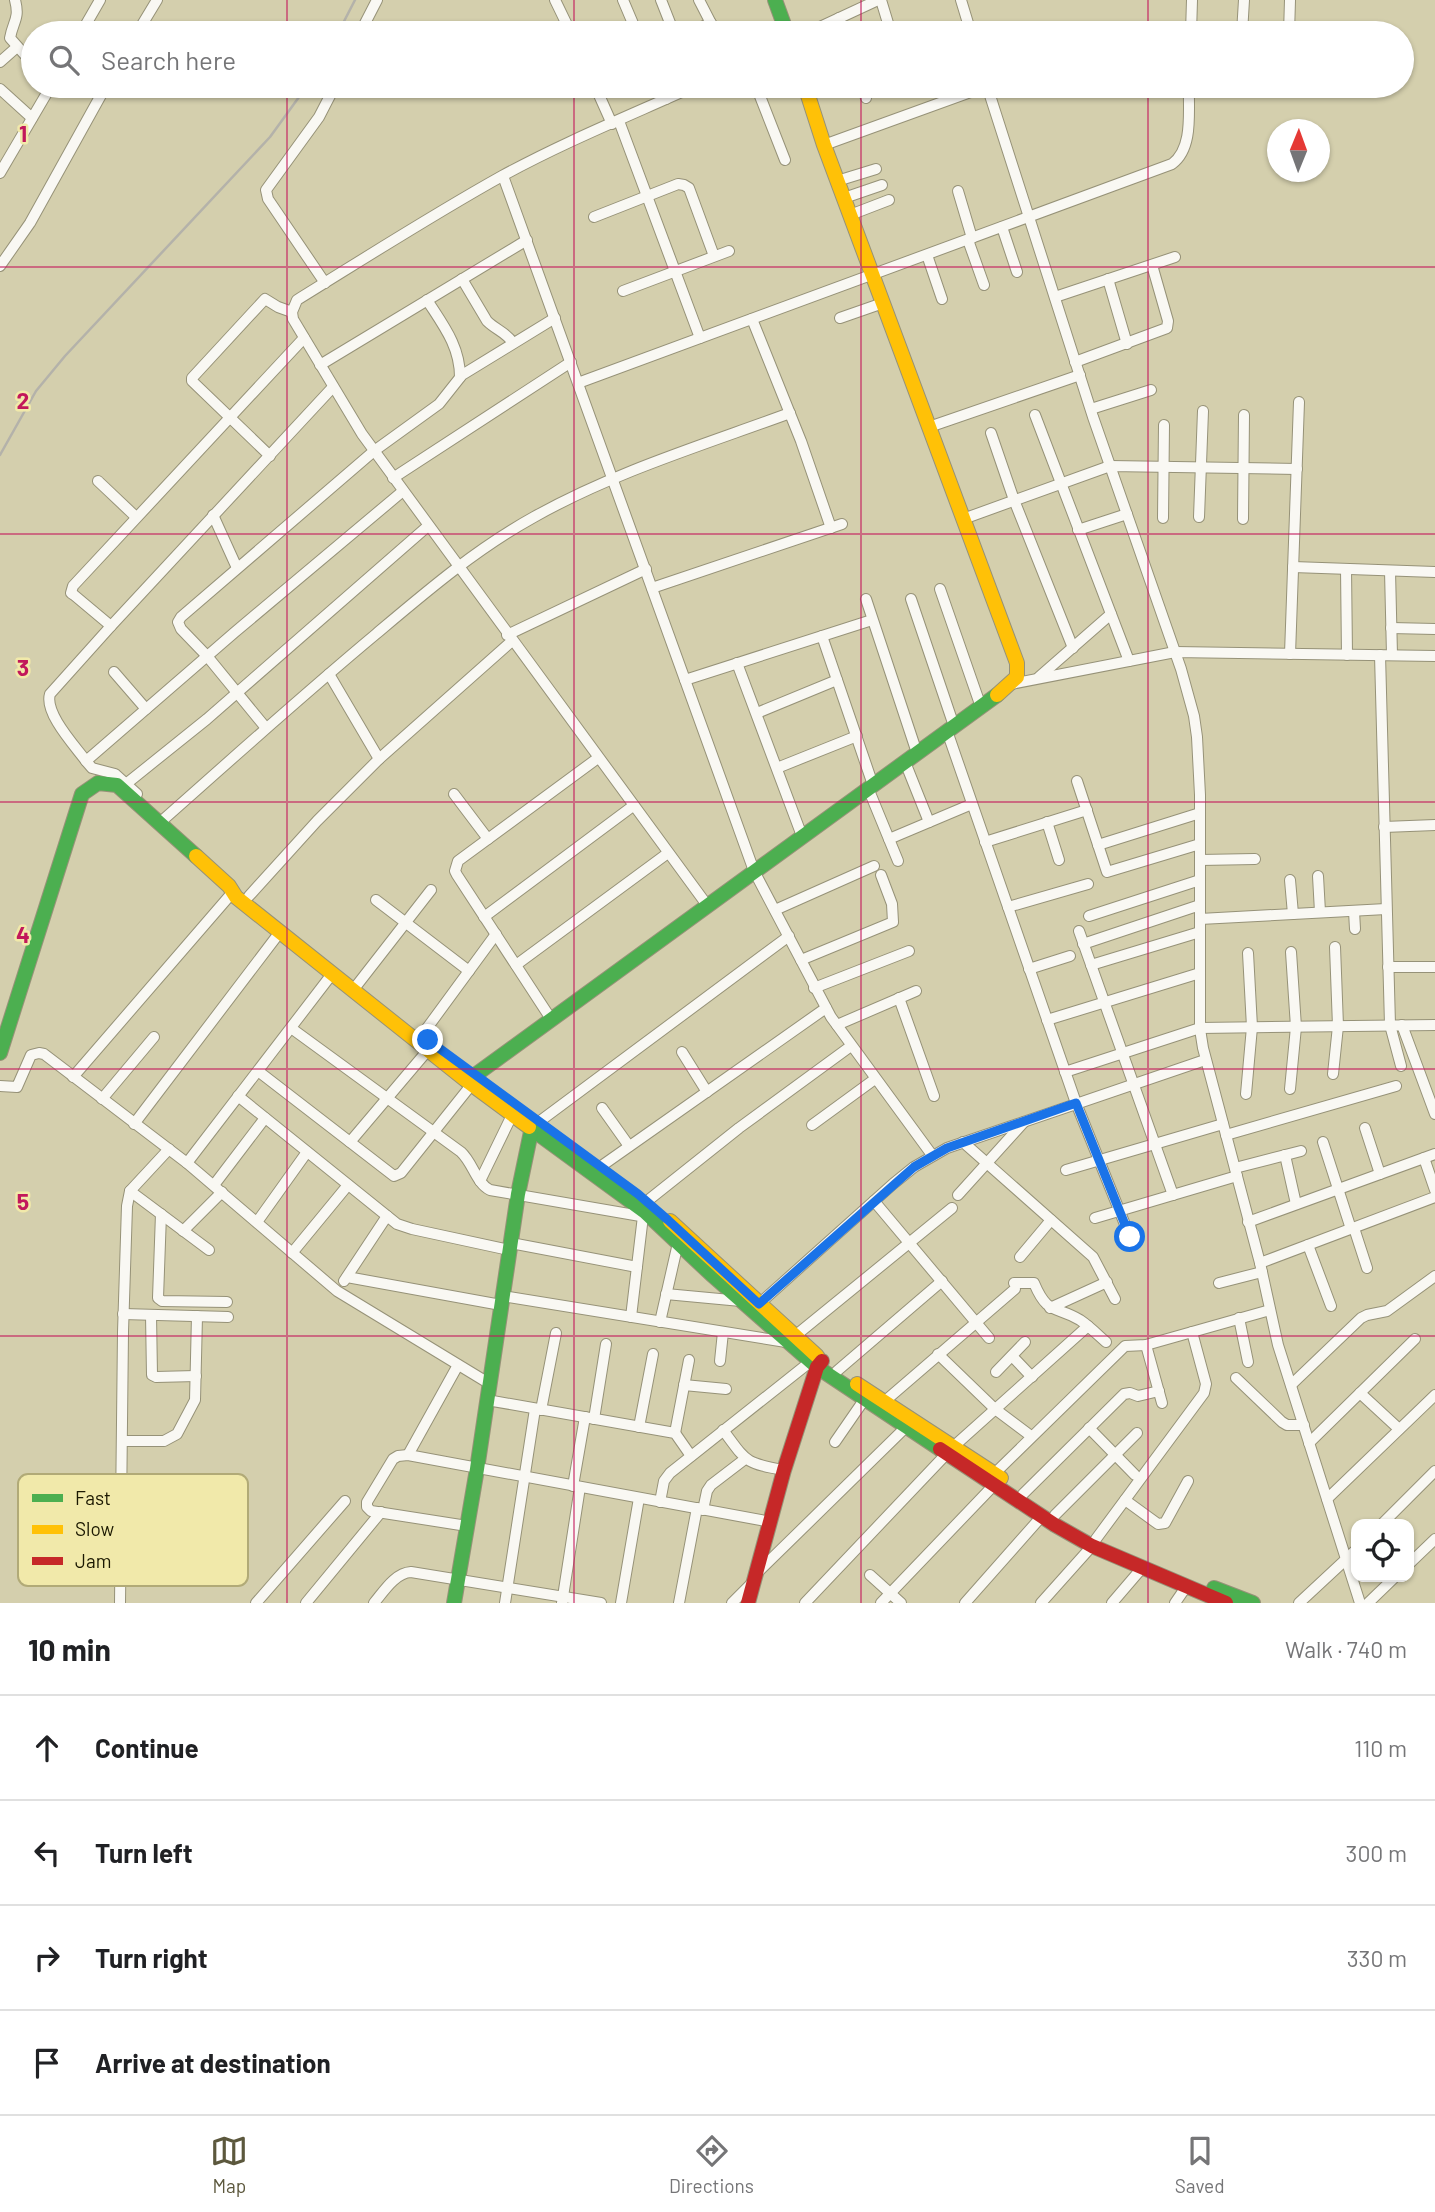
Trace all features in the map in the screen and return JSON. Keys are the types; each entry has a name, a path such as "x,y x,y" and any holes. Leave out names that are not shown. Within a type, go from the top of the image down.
{"main road":[{"path":"775,0 783,21"},
{"path":"471,1080 551,1018 950,729 1017,677 1017,663 837,181 809,98"},
{"path":"0,1053 82,794 99,782 122,785 280,932 428,1050 600,1167 741,1301 791,1339"},
{"path":"232,889 248,896 422,1035 471,1080 513,1113 536,1124 647,1212 668,1220 759,1304 816,1363 864,1400 906,1427 950,1450"},
{"path":"454,1603 518,1194 536,1124"},
{"path":"816,1363 837,1371 885,1401 992,1480 1094,1543 1215,1601"},
{"path":"748,1603 816,1363"},
{"path":"992,1480 1023,1494 1049,1516"},
{"path":"1094,1543 1253,1603"}],"street":[{"path":"15,0 18,19 10,38 21,51"},
{"path":"88,21 100,0"},
{"path":"144,21 157,0"},
{"path":"366,21 377,0"},
{"path":"555,0 565,21"},
{"path":"623,0 632,21"},
{"path":"662,0 670,21"},
{"path":"699,0 710,21"},
{"path":"833,21 879,0 887,21"},
{"path":"961,0 967,21"},
{"path":"1191,21 1192,0"},
{"path":"1243,21 1244,0"},
{"path":"1289,21 1290,0"},
{"path":"0,62 17,47"},
{"path":"0,89 32,118"},
{"path":"0,173 44,98"},
{"path":"0,266 30,223 99,98"},
{"path":"325,283 268,199 266,190 307,135 328,98"},
{"path":"602,98 616,122 648,196 701,338"},
{"path":"761,98 785,160"},
{"path":"824,145 954,98"},
{"path":"991,98 1075,362 1175,652 1195,727 1200,813 1200,1028 1205,1059 1261,1268 1278,1345 1360,1603"},
{"path":"578,383 1172,164 1180,158 1185,149 1188,98"},
{"path":"666,99 503,176 419,224 297,300 292,312 304,338 374,451 707,905"},
{"path":"0,147 10,156"},
{"path":"837,181 876,169"},
{"path":"503,176 754,871 826,1008 932,1155"},
{"path":"594,216 684,184 689,188 714,256"},
{"path":"844,198 882,185"},
{"path":"958,191 984,285"},
{"path":"850,215 889,200"},
{"path":"1002,227 1017,272"},
{"path":"320,365 527,240"},
{"path":"623,291 729,251"},
{"path":"927,255 942,299"},
{"path":"1055,297 1175,257"},
{"path":"1075,362 1164,330 1168,325 1152,265"},
{"path":"462,279 487,321 505,332 513,343"},
{"path":"1108,279 1127,344"},
{"path":"270,456 193,385 192,378 265,299 292,312"},
{"path":"427,300 454,344 460,365 460,377"},
{"path":"840,318 883,303"},
{"path":"266,728 238,692 181,629 178,622 181,617 374,451 439,404 460,377 555,318"},
{"path":"652,587 836,526 752,319"},
{"path":"111,626 74,596 71,589 304,338"},
{"path":"393,478 571,362"},
{"path":"929,427 1080,375"},
{"path":"73,1077 232,889 164,819 122,785 115,774 92,768 51,713 48,700 50,694 333,387"},
{"path":"1091,410 1151,390"},
{"path":"1290,654 1299,402"},
{"path":"1199,517 1203,411"},
{"path":"164,819 266,728 457,566 532,517 612,478 790,413"},
{"path":"1034,415 1129,661"},
{"path":"1243,519 1244,415"},
{"path":"1163,519 1164,425"},
{"path":"991,433 1014,500 1073,648"},
{"path":"963,519 1110,466 1297,469"},
{"path":"98,481 136,517"},
{"path":"86,761 403,491"},
{"path":"1078,530 1127,514"},
{"path":"213,516 237,568"},
{"path":"122,785 238,692 428,526"},
{"path":"1293,567 1435,572"},
{"path":"248,896 379,759 509,638 646,569"},
{"path":"1346,569 1347,655"},
{"path":"1390,571 1391,628 1386,655 1384,827 1390,1025 1401,1066"},
{"path":"940,589 981,706"},
{"path":"866,599 929,822"},
{"path":"911,599 985,842 1076,1103 1130,1237"},
{"path":"1037,679 1111,614"},
{"path":"685,680 872,620"},
{"path":"1391,628 1435,629"},
{"path":"822,636 898,860"},
{"path":"1011,684 1175,652 1435,656"},
{"path":"737,663 802,836"},
{"path":"114,672 146,709"},
{"path":"329,674 379,759"},
{"path":"757,713 837,680"},
{"path":"777,768 856,736"},
{"path":"551,1018 457,875 456,866 458,861 598,758"},
{"path":"1077,781 1106,870 1111,872 1200,844"},
{"path":"454,794 488,839"},
{"path":"889,839 972,804"},
{"path":"484,917 633,806"},
{"path":"985,842 1087,810"},
{"path":"1098,845 1200,813"},
{"path":"1048,822 1059,860"},
{"path":"1384,827 1435,825"},
{"path":"516,965 668,853"},
{"path":"1200,860 1255,859"},
{"path":"775,910 877,870 892,904 893,922 801,960"},
{"path":"1318,876 1320,912"},
{"path":"1089,916 1200,880"},
{"path":"1290,880 1293,914"},
{"path":"1008,907 1088,884"},
{"path":"357,985 431,890"},
{"path":"376,900 469,971"},
{"path":"1083,944 1200,905"},
{"path":"1200,919 1387,909"},
{"path":"1354,911 1355,929"},
{"path":"134,1124 280,932"},
{"path":"1079,932 1174,1195"},
{"path":"1091,965 1200,932"},
{"path":"422,1035 496,934"},
{"path":"536,1124 789,936"},
{"path":"1333,1074 1338,1026 1335,947"},
{"path":"814,988 909,951"},
{"path":"1290,1089 1296,1027 1291,952"},
{"path":"1246,1094 1252,1027 1248,953"},
{"path":"1029,969 1070,956"},
{"path":"1388,967 1435,967"},
{"path":"1047,1020 1200,973"},
{"path":"187,1163 332,974"},
{"path":"837,1025 916,990"},
{"path":"899,998 934,1096"},
{"path":"600,1167 826,1008"},
{"path":"1402,1025 1435,1114"},
{"path":"1065,1072 1200,1028 1435,1025"},
{"path":"291,1028 468,1158 484,1187 647,1212"},
{"path":"103,1100 154,1037"},
{"path":"631,1317 647,1212 740,1128 852,1046"},
{"path":"349,1142 428,1050"},
{"path":"682,1052 707,1092"},
{"path":"0,1086 17,1087 29,1058 34,1053 39,1053 187,1163 337,1291 490,1384"},
{"path":"759,1304 874,1201 932,1155 1205,1059"},
{"path":"258,1071 394,1176 401,1174 471,1080"},
{"path":"811,1125 876,1079"},
{"path":"1066,1170 1156,1143 1396,1086"},
{"path":"239,1096 397,1224 412,1229 637,1267"},
{"path":"602,1108 629,1146"},
{"path":"480,1181 513,1113"},
{"path":"183,1231 218,1189 265,1118"},
{"path":"958,1195 1026,1120"},
{"path":"1365,1128 1380,1174"},
{"path":"963,1142 1093,1257 1115,1300"},
{"path":"1323,1142 1367,1268"},
{"path":"122,1474 123,1314 127,1206 130,1191 169,1149"},
{"path":"1095,1218 1174,1195 1301,1151"},
{"path":"257,1222 307,1152"},
{"path":"1285,1155 1296,1204"},
{"path":"1248,1222 1430,1156 1435,1190"},
{"path":"292,1253 348,1185"},
{"path":"130,1191 209,1250"},
{"path":"1219,1283 1261,1268 1308,1245 1435,1197"},
{"path":"874,1201 989,1338"},
{"path":"346,1278 723,1332 791,1339 952,1208"},
{"path":"161,1214 158,1298 162,1301 227,1301"},
{"path":"337,1291 387,1216"},
{"path":"1020,1257 1051,1220"},
{"path":"660,1322 678,1242"},
{"path":"1308,1245 1331,1306"},
{"path":"1291,1385 1361,1318 1387,1311 1435,1276"},
{"path":"837,1371 942,1281"},
{"path":"1050,1308 1107,1282"},
{"path":"885,1401 1015,1286 1034,1283 1043,1301 1050,1308 1079,1320 1106,1342"},
{"path":"666,1294 741,1301"},
{"path":"881,1603 1031,1436 1118,1351 1130,1345 1146,1345 1270,1310"},
{"path":"123,1314 228,1317"},
{"path":"151,1315 152,1375 196,1376"},
{"path":"123,1441 164,1441 174,1438 190,1412 195,1400 197,1316"},
{"path":"1239,1318 1248,1362"},
{"path":"805,1603 950,1450 1088,1326"},
{"path":"720,1361 723,1332"},
{"path":"1041,1603 1094,1543 1204,1393 1206,1384 1192,1332"},
{"path":"505,1603 524,1477 556,1334"},
{"path":"1309,1443 1415,1339"},
{"path":"996,1372 1025,1342"},
{"path":"562,1600 576,1487 606,1344"},
{"path":"1146,1345 1162,1403"},
{"path":"639,1427 653,1354"},
{"path":"938,1354 995,1409 1031,1436"},
{"path":"1012,1356 1032,1377"},
{"path":"689,1360 675,1433 691,1456"},
{"path":"660,1502 666,1476 723,1430 816,1363"},
{"path":"408,1455 458,1365"},
{"path":"1236,1378 1287,1426 1304,1425"},
{"path":"684,1385 726,1389"},
{"path":"1023,1494 1124,1394 1138,1396 1158,1391"},
{"path":"1360,1393 1399,1429"},
{"path":"1327,1499 1435,1395"},
{"path":"487,1400 675,1433"},
{"path":"835,1442 864,1400"},
{"path":"732,1603 906,1427"},
{"path":"1089,1428 1135,1475"},
{"path":"723,1430 745,1459 758,1465 785,1470"},
{"path":"965,1603 1049,1516 1137,1433"},
{"path":"467,1526 370,1511 367,1502 393,1459 398,1455 408,1455 771,1522"},
{"path":"679,1603 700,1509 707,1491 745,1459"},
{"path":"1387,1519 1435,1471"},
{"path":"1125,1500 1161,1524 1165,1522 1188,1481"},
{"path":"621,1603 639,1498"},
{"path":"256,1603 345,1502"},
{"path":"306,1603 381,1513"},
{"path":"1414,1559 1435,1539"},
{"path":"1299,1603 1351,1555"},
{"path":"1112,1603 1142,1568"},
{"path":"373,1603 403,1573 411,1572 562,1600 601,1603"},
{"path":"870,1575 901,1603"},
{"path":"1368,1603 1390,1582"},
{"path":"1175,1603 1186,1587"}],"railway":[{"path":"344,21 355,0"},
{"path":"0,455 36,391 65,356 270,137 298,98"}],"traffic: fast":[{"path":"775,0 783,21"},
{"path":"467,1081 997,695"},
{"path":"0,1053 82,794 98,783 117,785 196,856"},
{"path":"529,1127 644,1211 817,1367 940,1449"},
{"path":"454,1603 518,1194 532,1127"},
{"path":"1214,1588 1253,1603"}],"traffic: slow":[{"path":"809,98 1017,663 1017,677 997,695"},
{"path":"196,856 229,886 236,897 529,1127"},
{"path":"670,1221 817,1356"},
{"path":"857,1384 1001,1478"}],"traffic: jam":[{"path":"748,1603 784,1470 817,1367 822,1361"},
{"path":"940,1449 1055,1525 1092,1546 1226,1603"}],"route":[{"path":"428,1040 638,1194 759,1304 914,1167 932,1155 1076,1103 1130,1237"}]}
